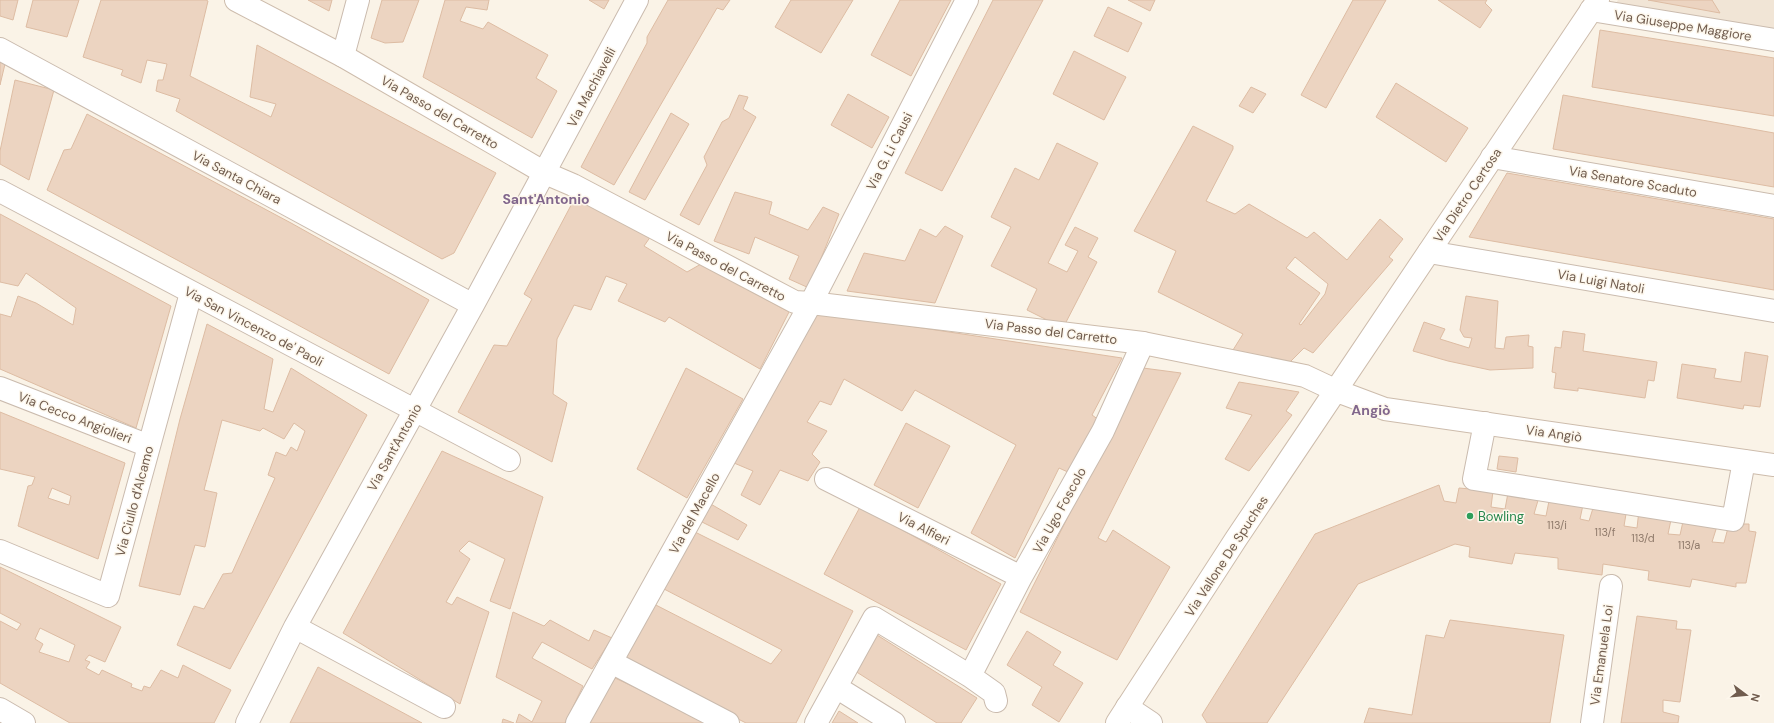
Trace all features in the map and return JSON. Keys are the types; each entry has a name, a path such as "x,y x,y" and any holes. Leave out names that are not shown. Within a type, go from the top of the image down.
{"street":[{"name":"Via Passo del Carretto","path":"236,0 343,56 545,173 573,184 794,302 1142,342 1305,376 1337,391"},
{"path":"343,56 358,0"},
{"name":"Via Machiavelli","path":"545,173 638,0"},
{"name":"Via G. Li Causi","path":"811,303 968,0"},
{"name":"Via Giuseppe Maggiore","path":"1595,5 1774,40"},
{"name":"Via Dietro Certosa","path":"1337,391 1595,5"},
{"name":"Via Santa Chiara","path":"0,49 473,305"},
{"name":"Via Senatore Scaduto","path":"1492,157 1774,206"},
{"name":"Via Sant'Antonio","path":"247,723 295,627 545,173"},
{"name":"Via San Vincenzo de' Paoli","path":"0,190 414,411 509,460"},
{"name":"Via Luigi Natoli","path":"1429,252 1774,311"},
{"name":"Via Ciullo d'Alcamo","path":"0,552 108,596 191,292"},
{"name":"Via del Macello","path":"577,723 811,303"},
{"name":"Via Ugo Foscolo","path":"970,676 1021,577 1103,431 1142,342"},
{"name":"Via Cecco Angiolieri","path":"0,388 149,446"},
{"name":"Via Angiò","path":"1337,391 1385,409 1774,466"},
{"name":"Via Vallone De Spuches","path":"1122,715 1236,539 1337,391"},
{"path":"1485,423 1474,480 1733,520 1744,461"},
{"name":"Via Alfieri","path":"826,479 1021,577"},
{"name":"Via Emanuela Loi","path":"1592,723 1610,586"},
{"path":"816,723 874,618 970,676 994,693 996,701"},
{"path":"295,627 444,707"},
{"path":"611,662 728,723"},
{"path":"836,687 894,723"},
{"path":"0,709 24,723"},
{"path":"1122,715 1151,723"}],"shaded area":[{"path":"1618,0 1774,0 1774,35 1613,8"}],"building":[{"path":"0,0 18,0 13,20 0,16"},
{"path":"33,0 79,0 67,37 26,27"},
{"path":"101,0 206,0 208,1 190,76 271,117 276,104 250,97 257,45 496,173 454,253 442,259 176,111 180,99 156,91 158,80 163,80 167,64 147,60 141,83 121,75 123,70 83,57"},
{"path":"308,0 332,0 329,11"},
{"path":"382,0 419,0 403,42 385,43 371,38"},
{"path":"445,0 489,0 487,10 466,7 460,21 483,29 488,22 548,55 536,78 557,91 532,138 423,77"},
{"path":"589,0 609,0 604,9"},
{"path":"668,0 730,0 723,10 717,8 614,185 581,167 647,43 647,37"},
{"path":"791,0 853,0 821,53 775,27"},
{"path":"900,0 951,0 911,76 871,55"},
{"path":"993,0 1043,0 942,191 905,173"},
{"path":"1128,0 1155,0 1150,11"},
{"path":"1353,0 1386,0 1326,108 1301,95"},
{"path":"1438,0 1487,0 1485,3 1492,10 1480,28"},
{"path":"1648,0 1712,0 1720,13"},
{"path":"1108,7 1142,23 1128,52 1094,36"},
{"path":"1600,30 1774,58 1774,116 1592,87"},
{"path":"1074,51 1126,77 1104,120 1053,94"},
{"path":"0,62 5,64 0,85"},
{"path":"15,80 54,90 29,180 0,164 0,151"},
{"path":"1396,83 1468,128 1446,162 1376,117"},
{"path":"1251,87 1266,94 1253,113 1239,106"},
{"path":"848,94 889,117 872,148 831,125"},
{"path":"739,95 748,97 743,109 756,117 699,225 680,215 707,165 704,157 722,122 729,118"},
{"path":"1563,95 1774,133 1774,187 1553,149"},
{"path":"671,113 689,124 645,200 629,192"},
{"path":"87,114 291,223 429,300 389,374 47,190 64,150 71,149"},
{"path":"1193,126 1233,146 1233,149 1206,201 1235,214 1249,204 1307,238 1314,232 1347,260 1380,219 1403,239 1389,257 1393,260 1313,353 1304,348 1290,362 1233,350 1243,334 1158,292 1176,251 1134,231","holes":["1295,257 1328,284 1325,294 1301,325 1299,324 1320,293 1286,268"]},
{"path":"1057,143 1098,163 1048,263 1067,272 1078,251 1065,245 1075,227 1098,238 1088,257 1097,262 1063,328 1027,310 1037,289 991,266 1011,227 991,217 1015,168 1039,180"},
{"path":"1507,173 1774,219 1774,290 1469,237"},
{"path":"735,192 772,202 769,214 808,230 823,207 839,214 809,288 789,279 799,256 755,237 749,254 714,241"},
{"path":"577,194 651,236 644,246 687,272 701,264 789,312 760,369 669,317 665,322 618,301 627,284 606,276 591,310 574,305 557,339 553,394 567,403 552,462 458,412 494,345 507,346 532,299 524,294"},
{"path":"0,214 171,306 136,428 0,369 0,314 11,317 18,296 36,303 73,325 76,308 26,273 18,286 0,282"},
{"path":"945,226 963,236 935,303 847,291 864,253 905,261 920,229 936,237"},
{"path":"1466,296 1498,301 1495,348 1504,349 1506,337 1529,335 1528,346 1533,347 1533,368 1490,370 1448,361 1413,351 1424,322 1445,329 1440,339 1469,348 1472,338 1464,337 1460,330"},
{"path":"816,312 1122,358 1092,415 1099,420 1070,473 1059,468 1015,558 971,533 1016,445 915,390 902,411 844,379 831,405 820,401 807,422 827,431 812,454 820,462 808,481 780,470 760,505 741,495 753,471 734,463"},
{"path":"207,324 273,359 264,409 273,412 291,368 367,415 230,669 177,645 194,606 204,609 223,574 232,573 275,478 268,475 276,452 286,456 291,447 297,451 305,431 294,423 284,439 263,428 260,431 222,420 204,490 217,493 205,547 195,545 180,595 139,586 180,419"},
{"path":"1563,331 1585,334 1583,351 1657,362 1654,381 1648,380 1645,398 1578,388 1578,391 1554,388 1556,373 1552,372 1555,347 1561,348"},
{"path":"1745,352 1768,356 1760,407 1744,405 1743,409 1677,398 1682,364 1716,369 1714,378 1741,382"},
{"path":"686,368 743,399 687,498 637,469"},
{"path":"1143,368 1181,373 1098,538 1106,542 1113,530 1170,567 1117,660 1020,612"},
{"path":"1239,382 1299,392 1286,411 1292,415 1249,471 1225,459 1252,415 1226,408"},
{"path":"0,412 125,463 98,559 18,526 28,486 32,485 35,477 0,469","holes":["52,488 71,496 69,505 48,498"]},
{"path":"906,423 950,446 918,508 874,485"},
{"path":"442,451 543,497 510,609 490,601 505,559 469,541 459,551 470,559 446,602 452,605 457,597 489,612 460,704 343,633"},
{"path":"1499,456 1518,458 1516,472 1497,469"},
{"path":"1439,485 1444,501 1456,503 1459,488 1493,491 1491,507 1505,509 1508,493 1539,497 1534,514 1546,516 1549,501 1583,505 1580,519 1589,521 1594,505 1627,508 1624,526 1637,528 1639,510 1672,515 1668,534 1680,535 1684,517 1718,523 1712,542 1724,543 1729,524 1749,524 1749,531 1756,532 1746,583 1736,583 1736,587 1692,579 1690,587 1648,580 1649,571 1603,564 1602,575 1558,569 1558,558 1515,553 1512,564 1469,557 1470,547 1455,544 1358,584 1267,723 1207,723 1202,715 1315,534"},
{"path":"709,503 747,525 738,540 702,522"},
{"path":"860,507 1001,584 966,650 824,574"},
{"path":"691,530 853,611 796,723 746,723 624,661 650,602 771,664 782,650 664,589"},
{"path":"0,567 121,627 105,662 89,655 85,660 90,662 86,668 99,675 102,670 132,684 131,687 142,691 144,686 150,688 161,670 178,678 183,665 231,690 214,723 70,723 0,683 0,621 17,630 21,624 0,613","holes":["40,628 75,645 69,662 39,652 43,644 35,639"]},
{"path":"513,612 544,626 550,620 589,641 594,630 612,638 592,669 542,642 532,658 583,686 565,723 516,723 519,714 532,722 542,701 496,677"},
{"path":"1637,616 1677,621 1676,629 1691,630 1680,702 1663,700 1663,712 1679,716 1678,723 1621,723"},
{"path":"1450,620 1564,635 1550,723 1364,723 1369,708 1412,715 1426,635 1444,638"},
{"path":"1027,631 1061,652 1053,665 1083,683 1059,722 1032,705 1042,687 1007,665"},
{"path":"877,635 977,698 961,723 937,723 855,671"},
{"path":"318,667 422,723 290,723"},
{"path":"615,678 710,723 588,723"},
{"path":"839,711 858,723 832,723"},
{"path":"503,719 514,723 502,723"}],"place":[{"name":"Bowling","path":"1470,516"}],"district":[{"name":"Sant'Antonio","path":"546,199"},
{"name":"Angiò","path":"1371,410"}]}
